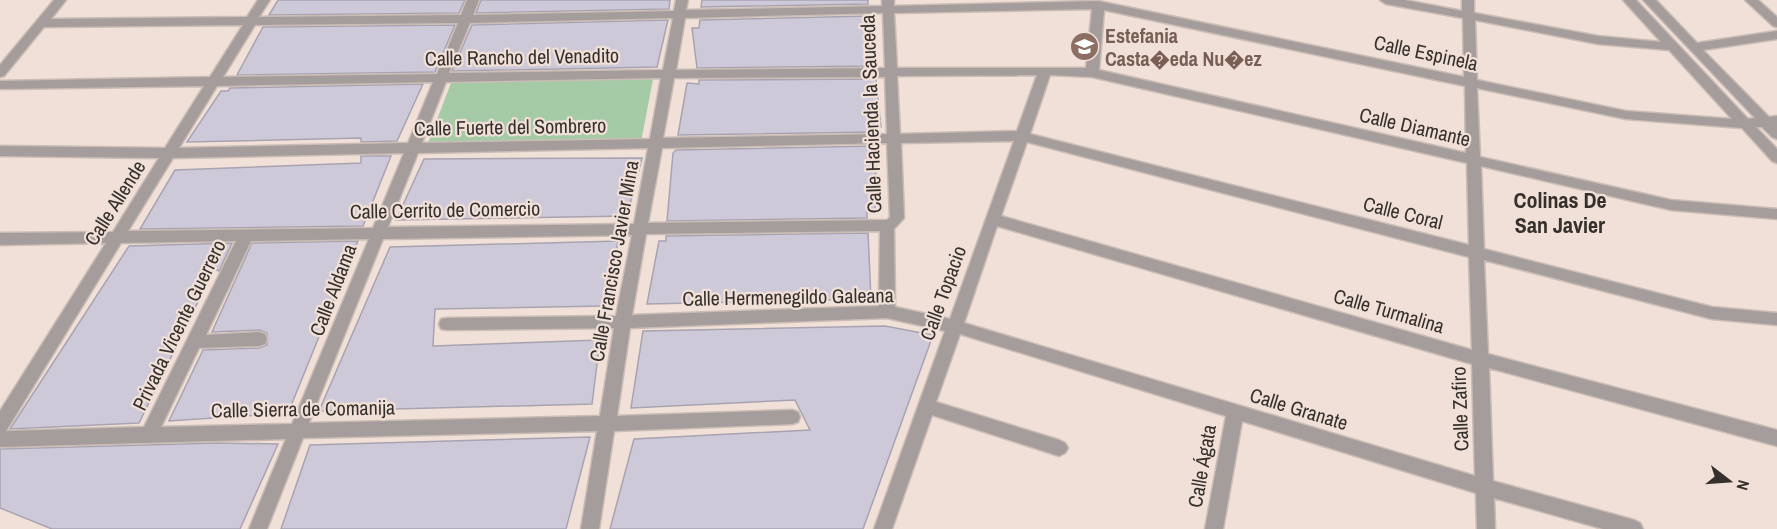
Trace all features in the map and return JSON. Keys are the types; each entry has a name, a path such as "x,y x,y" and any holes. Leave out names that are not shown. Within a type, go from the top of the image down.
{"street":[{"path":"0,73 60,0"},
{"name":"Calle Allende","path":"0,426 264,0"},
{"name":"Calle Aldama","path":"258,529 473,0"},
{"path":"1386,0 1598,40 1674,47"},
{"name":"Calle Zafiro","path":"1468,0 1486,529"},
{"path":"1629,0 1777,158"},
{"path":"1649,0 1772,122 1777,134"},
{"path":"1751,0 1777,23"},
{"name":"Calle Espinela","path":"42,22 466,19 681,8 1069,3 1098,5 1626,115 1744,124 1772,122"},
{"path":"1092,73 1098,5"},
{"name":"Calle Hacienda la Sauceda","path":"887,312 889,225 897,218 888,6"},
{"name":"Calle Francisco Javier Mina","path":"590,529 623,322 681,8"},
{"path":"1694,47 1777,34"},
{"name":"Calle Diamante","path":"1045,71 1092,73 1671,205 1777,214"},
{"name":"Calle Rancho del Venadito","path":"0,85 668,74 1045,71"},
{"name":"Calle Topacio","path":"883,529 1045,71"},
{"name":"Calle Fuerte del Sombrero","path":"0,152 169,153 1021,136"},
{"name":"Calle Coral","path":"1021,136 1713,313 1777,319"},
{"name":"Calle Turmalina","path":"992,219 1480,359 1777,438"},
{"name":"Calle Cerrito de Comercio","path":"0,239 889,225"},
{"name":"Privada Vicente Guerrero","path":"149,434 247,234"},
{"name":"Calle Hermenegildo Galeana","path":"447,324 623,322 887,312 953,326"},
{"name":"Calle Granate","path":"953,326 1484,487 1634,529"},
{"path":"194,342 259,339"},
{"path":"926,406 1059,448"},
{"name":"Calle Ágata","path":"1214,529 1235,412"},
{"name":"Calle Sierra de Comanija","path":"0,439 298,429 608,425 792,417"}],"green space":[{"path":"653,79 641,142 427,146 451,83"}],"building":[{"path":"278,0 465,0 459,13 269,15"},
{"path":"481,0 670,0 669,9 476,13"},
{"path":"702,0 868,0 868,4 701,7"},
{"path":"869,16 875,66 697,68 692,28 699,28 700,20"},
{"path":"668,20 657,67 452,71 472,25"},
{"path":"455,25 435,72 237,75 263,27"},
{"path":"876,79 881,127 876,127 876,132 678,135 687,83 699,84 699,80"},
{"path":"423,84 397,141 361,142 361,138 187,142 221,91 228,91 230,88"},
{"path":"876,146 875,210 867,210 867,218 667,221 673,153 676,150"},
{"path":"361,156 391,156 363,226 140,229 175,170 361,163"},
{"path":"642,158 627,216 396,220 424,159"},
{"path":"868,233 871,299 647,304 659,241 666,241 666,236"},
{"path":"358,241 288,413 169,421 203,350 259,348 267,345 267,333 260,330 212,332 252,243"},
{"path":"618,241 605,306 435,309 433,346 600,340 592,404 319,411 390,247"},
{"path":"232,243 219,271 214,269 139,423 10,429 129,246"},
{"path":"885,326 933,335 863,529 610,529 634,439 810,430 795,400 631,408 643,331"},
{"path":"590,437 566,529 281,529 310,445"},
{"path":"216,443 278,444 240,529 52,529 0,508 0,449"}],"place":[{"name":"Estefania Casta�eda Nu�ez","path":"1084,47"}],"district":[{"name":"Colinas De San Javier","path":"1560,212"}]}
